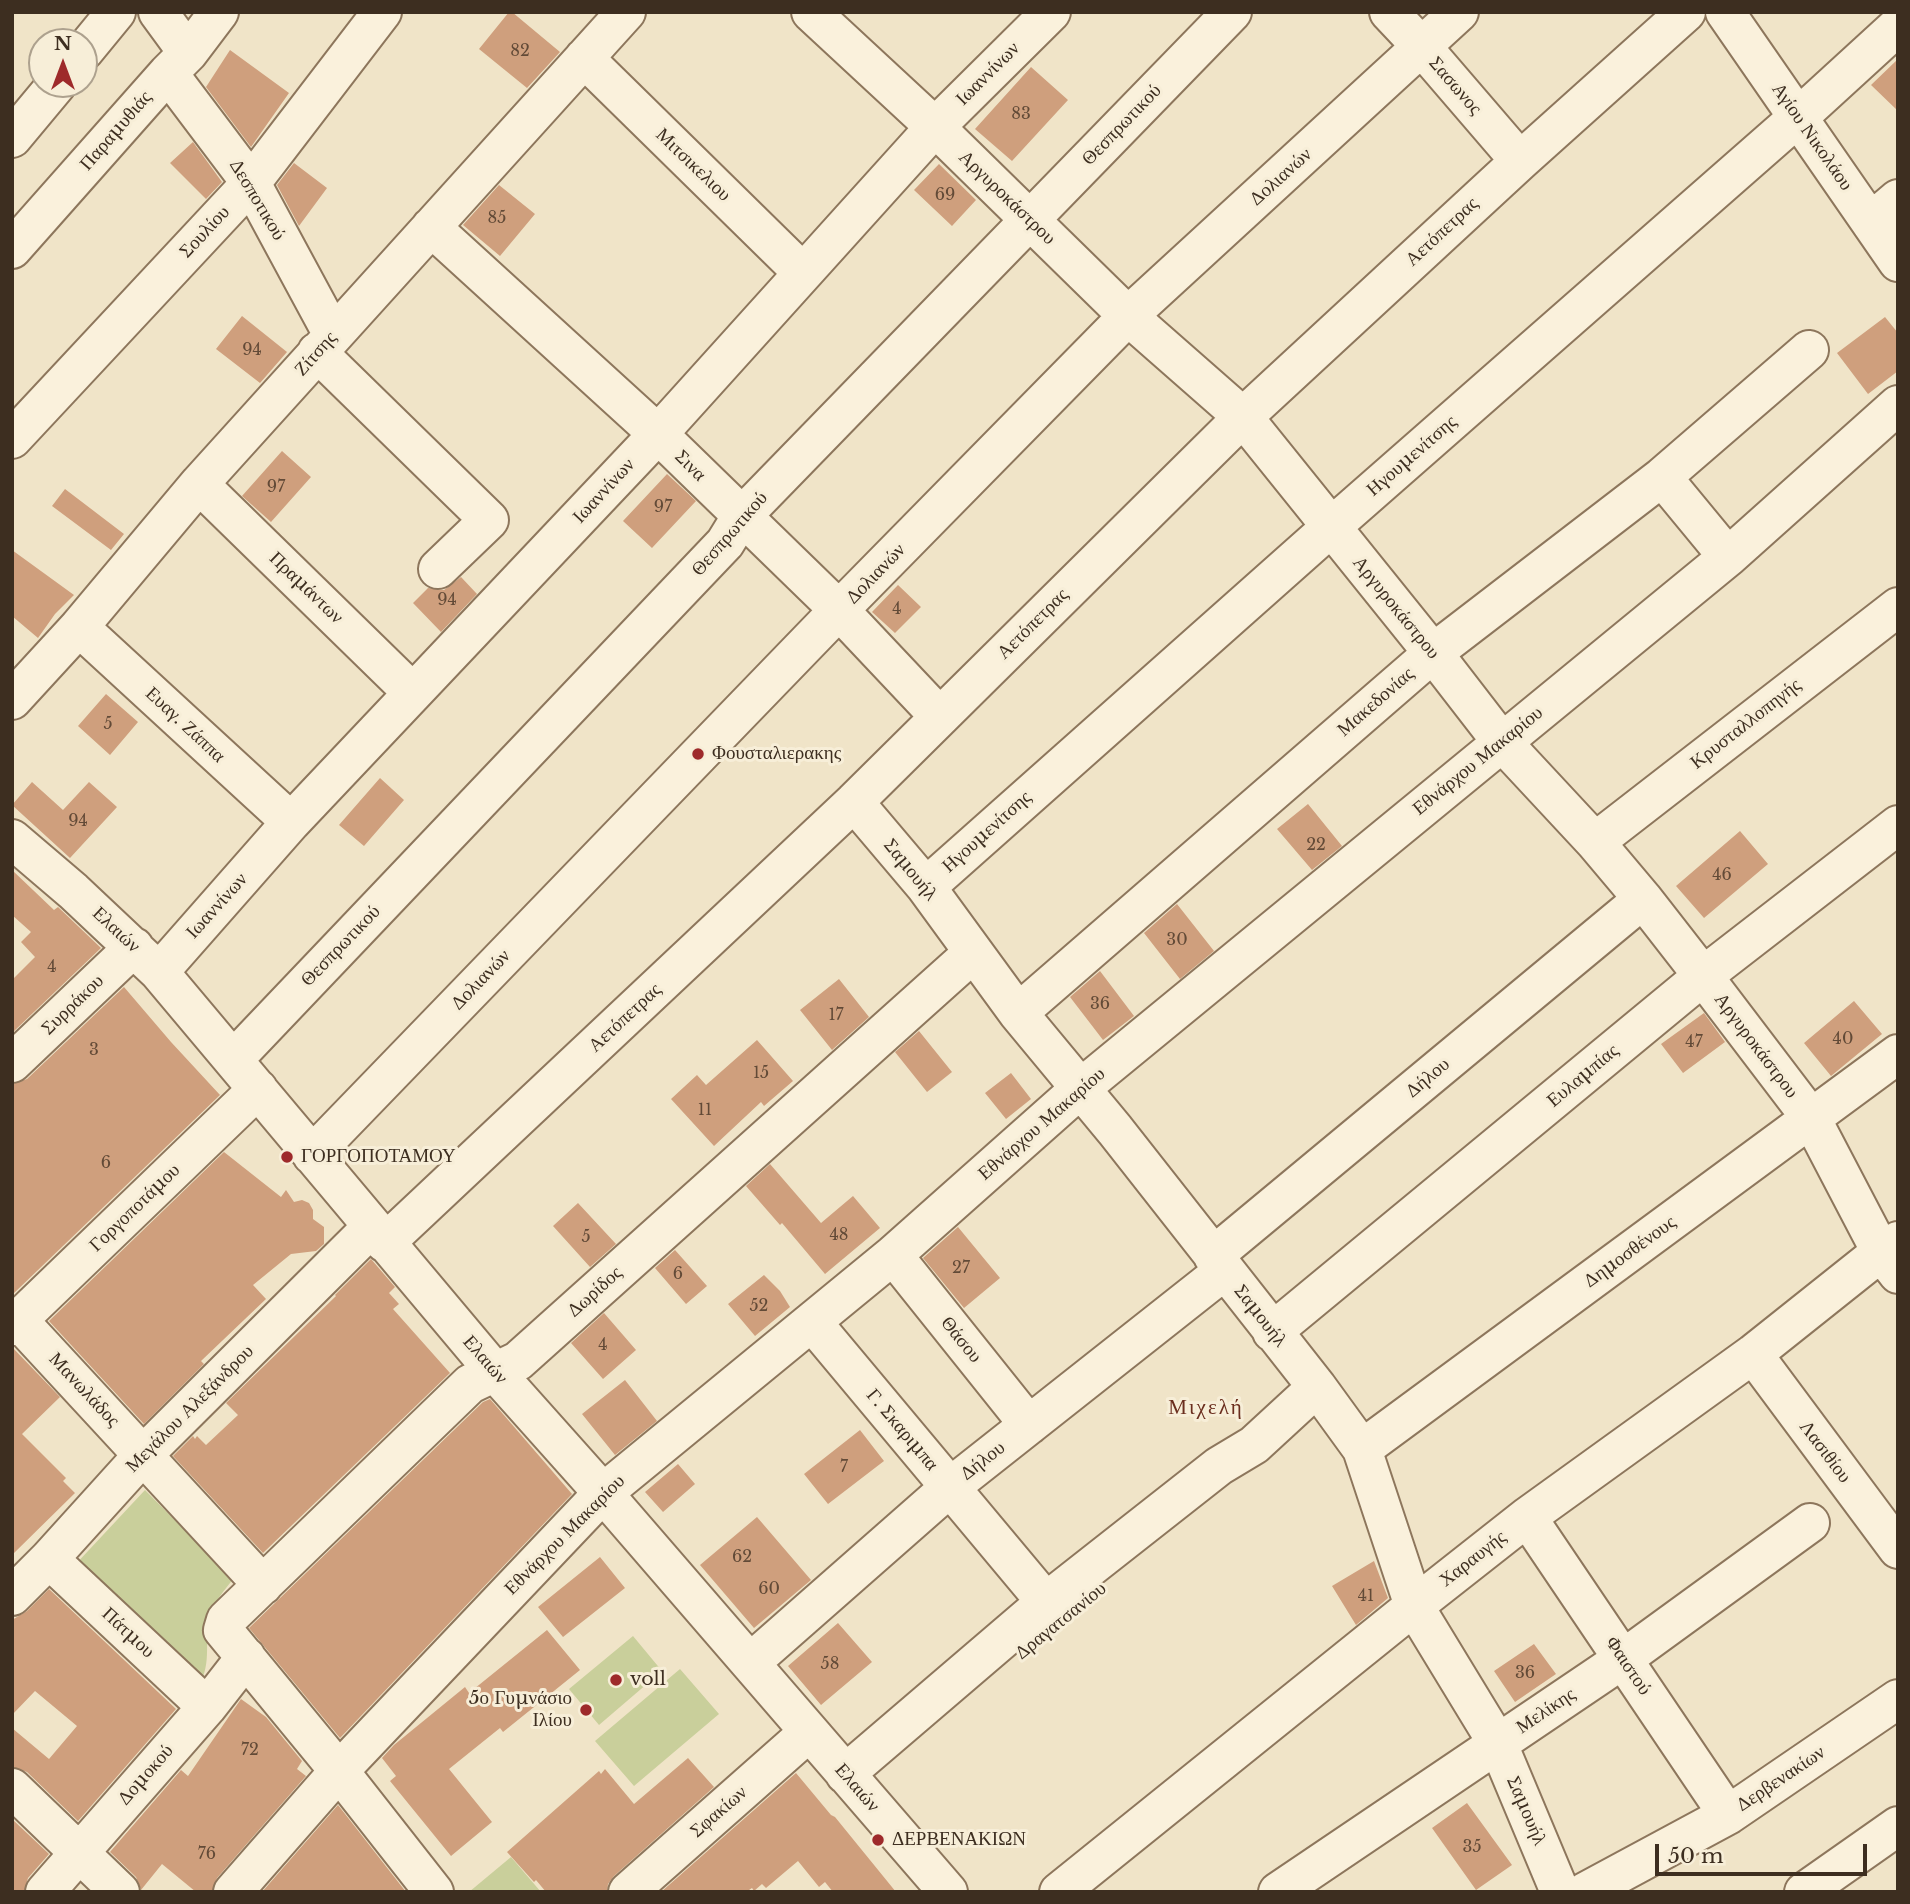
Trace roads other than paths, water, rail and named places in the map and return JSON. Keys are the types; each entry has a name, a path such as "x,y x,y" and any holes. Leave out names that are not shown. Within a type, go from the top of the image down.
{"street":[{"path":"98,34 116,12"},
{"name":"Δεσποτικού","path":"158,12 178,63 251,183 325,344 489,520 438,569"},
{"name":"Παραμυθιάς","path":"12,249 178,63 219,12"},
{"name":"Σουλίου","path":"12,439 251,183 382,12"},
{"name":"Ζίτσης","path":"12,700 79,627 199,484 626,12"},
{"name":"Αργυροκάστρου","path":"811,12 935,127 1128,316 1243,417 1502,741 1595,842 1703,976 1811,1118 1892,1255"},
{"name":"Ιωαννίνων","path":"146,959 291,822 658,434 935,127 1051,12"},
{"name":"Θεσπρωτικού","path":"233,1060 725,542 741,517 1232,12"},
{"name":"Σασωνος","path":"1389,12 1520,161"},
{"name":"Δολιανών","path":"312,1155 839,610 1128,316 1459,12"},
{"name":"Αετόπετρας","path":"379,1235 854,802 1243,417 1686,12"},
{"name":"Αγίου Νικολάου","path":"1725,12 1798,117 1884,210 1898,262"},
{"name":"Ηγουμενίτσης","path":"926,887 1898,26"},
{"name":"Μιτσικελιου","path":"584,58 803,272"},
{"path":"12,138 45,98"},
{"name":"Σινα","path":"432,226 658,434 839,610 939,716"},
{"name":"Μακεδονίας","path":"1018,1013 1433,653 1662,477 1809,350"},
{"name":"Εθνάρχου Μακαρίου","path":"233,1892 339,1771 603,1493 893,1255 1081,1088 1728,557 1898,405"},
{"path":"1662,477 1728,557"},
{"name":"Πραμάντων","path":"199,484 413,693"},
{"name":"Κρυσταλλοπηγής","path":"1595,842 1898,607"},
{"name":"Ευαγ. Ζάππα","path":"79,627 291,822"},
{"name":"Σαμουήλ","path":"854,802 926,887 1018,1013 1081,1088 1317,1387 1362,1449 1414,1606 1498,1744 1560,1892"},
{"name":"Ευλαμπίας","path":"1272,1332 1703,976 1898,825"},
{"name":"Ελαιών","path":"12,839 146,959 495,1372 851,1780 928,1885"},
{"name":"Δήλου","path":"750,1663 949,1488 1029,1425 1219,1264 1643,899"},
{"name":"Δωρίδος","path":"234,1644 226,1620 470,1384 518,1361 973,953"},
{"name":"Συρράκου","path":"12,1063 146,959"},
{"name":"Δημοσθένους","path":"1362,1449 1898,1054"},
{"name":"Γοργοποτάμου","path":"15,1323 258,1089"},
{"name":"Μεγάλου Αλεξάνδρου","path":"24,1579 144,1454 379,1235"},
{"name":"Θάσου","path":"893,1255 1029,1425"},
{"name":"Χαραυγής","path":"1059,1892 1527,1517 1892,1255"},
{"name":"Γ. Σκαριμπα","path":"813,1322 1046,1602"},
{"name":"Μανωλάδος","path":"15,1323 144,1454 263,1585"},
{"name":"Λασιθίου","path":"1753,1354 1898,1549"},
{"name":"Δραγατσανίου","path":"851,1780 1046,1602 1219,1466 1254,1445 1317,1387"},
{"name":"Δραγατσανίου","path":"851,1780 1233,1480 1254,1445"},
{"name":"Φαιστού","path":"1527,1517 1728,1815"},
{"name":"Μελίκης","path":"1278,1892 1623,1659 1810,1523"},
{"name":"Πάτμου","path":"24,1579 207,1707"},
{"path":"234,1644 434,1892"},
{"name":"Δομοκού","path":"45,1892 207,1707 234,1644"},
{"name":"Δερβενακίων","path":"1585,1892 1728,1815 1898,1699"},
{"name":"Σφακίων","path":"628,1892 809,1732"},
{"path":"12,1788 120,1892"},
{"path":"1804,1892 1898,1826"}],"place":[{"name":"Φουσταλιερακης","path":"698,754"},
{"name":"ΓΟΡΓΟΠΟΤΑΜΟΥ","path":"287,1157"},
{"name":"voll","path":"616,1680"},
{"name":"5ο Γυμνάσιο Ιλίου","path":"586,1710"},
{"name":"ΔΕΡΒΕΝΑΚΙΩΝ","path":"878,1840"}],"district":[{"name":"Μιχελή","path":"1206,1408"}]}
